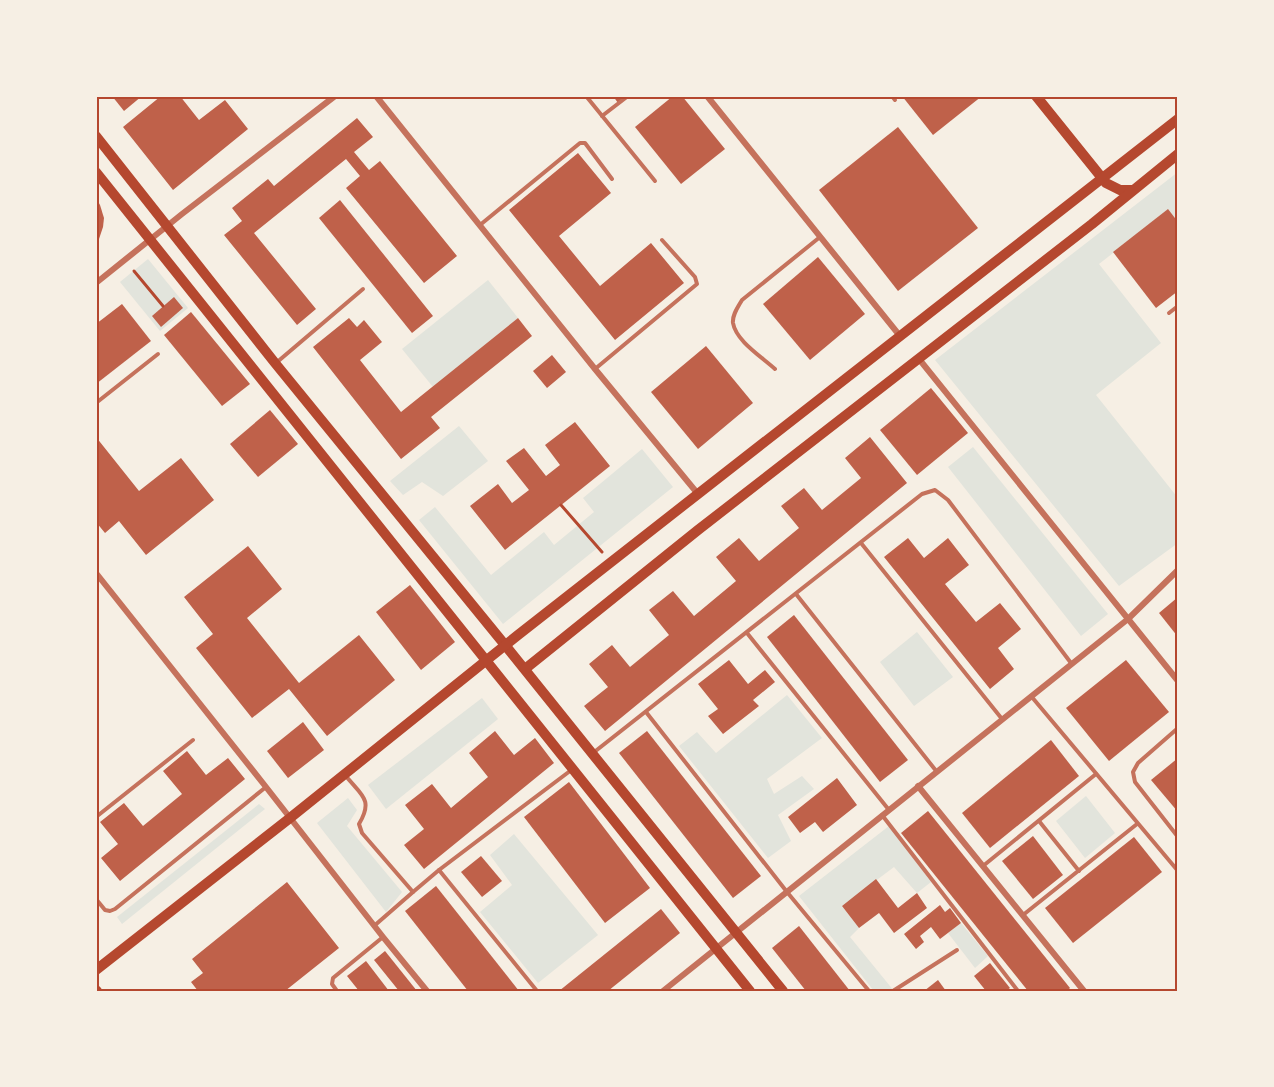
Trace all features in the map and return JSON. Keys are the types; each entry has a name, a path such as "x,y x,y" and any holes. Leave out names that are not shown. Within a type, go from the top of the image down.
{"main road":[{"path":"1036,96 1102,179 1120,190 1133,190"},
{"path":"96,970 505,645 1178,119"},
{"path":"96,136 275,363 525,669 783,991"},
{"path":"525,669 698,530 1178,154"},
{"path":"96,171 750,991"}],"street":[{"path":"96,283 335,96"},
{"path":"376,96 698,494"},
{"path":"707,96 900,336"},
{"path":"919,359 1178,681"},
{"path":"663,991 1128,619 1178,570"},
{"path":"96,573 427,991"},
{"path":"918,786 1084,991"}],"lane":[{"path":"586,96 655,181"},
{"path":"602,116 628,96"},
{"path":"479,225 580,142 585,143 612,178"},
{"path":"775,369 740,338 733,322 735,314 742,300 820,237"},
{"path":"595,369 697,284 695,277 662,240"},
{"path":"275,363 363,289"},
{"path":"1169,313 1178,306"},
{"path":"96,403 158,354"},
{"path":"592,753 922,494 935,490 948,500 1071,663"},
{"path":"861,543 1002,719"},
{"path":"796,594 937,772"},
{"path":"747,633 889,810"},
{"path":"1031,696 1178,871"},
{"path":"646,712 787,892 869,991"},
{"path":"1178,728 1138,763 1133,772 1135,782 1178,837"},
{"path":"96,817 193,740"},
{"path":"374,926 439,870 573,769"},
{"path":"983,866 1095,774"},
{"path":"344,775 365,800 367,806 366,813 359,824 362,833 413,892"},
{"path":"96,899 105,910 115,909 266,787"},
{"path":"882,815 1018,991"},
{"path":"1039,820 1079,871"},
{"path":"1023,915 1137,824"},
{"path":"439,870 537,991"},
{"path":"337,991 332,984 333,978 383,937"},
{"path":"893,991 957,950"}],"path":[{"path":"134,271 163,306"},
{"path":"561,505 611,562"}],"shaded area":[{"path":"1178,172 1178,222 1168,210 1099,264 1161,343 1096,395 1178,498 1178,543 1119,586 935,360"},
{"path":"148,259 188,308 160,331 120,282"},
{"path":"488,280 518,318 433,387 402,349"},
{"path":"459,426 488,461 443,496 422,482 403,495 390,481"},
{"path":"973,447 1108,614 1081,636 948,467"},
{"path":"642,449 673,487 503,624 419,520 435,507 491,575 544,532 554,545 594,512 583,498"},
{"path":"917,632 953,677 914,706 880,662"},
{"path":"787,695 822,738 767,779 774,794 802,776 814,789 778,815 791,841 768,858 679,746 697,732 716,753"},
{"path":"482,698 498,719 386,809 368,785"},
{"path":"1086,796 1115,833 1085,858 1056,821"},
{"path":"348,798 357,810 347,826 402,892 386,912 317,823"},
{"path":"259,804 265,809 122,924 117,917"},
{"path":"889,826 931,882 917,893 894,867 842,906 859,928 850,937 894,991 874,991 799,896"},
{"path":"514,834 598,935 538,983 480,912 512,885 490,855"},
{"path":"961,923 988,956 975,968 948,933"}],"building":[{"path":"112,96 142,96 124,111"},
{"path":"161,96 180,96 199,120 225,100 248,129 173,190 123,127"},
{"path":"613,96 627,96 618,103"},
{"path":"673,96 682,96 725,149 681,184 635,127"},
{"path":"902,96 982,96 933,135"},
{"path":"357,118 373,137 354,152 369,170 380,161 457,256 424,283 346,188 360,176 346,159 254,233 316,309 297,325 224,235 242,221 232,208 268,179 274,186"},
{"path":"898,127 978,228 898,291 819,190"},
{"path":"578,153 611,193 559,236 600,286 651,243 684,283 615,340 509,210"},
{"path":"96,198 104,218 99,239 96,242"},
{"path":"340,200 433,316 412,333 319,218"},
{"path":"1168,209 1178,222 1178,291 1156,308 1113,252"},
{"path":"818,257 865,314 810,360 763,304"},
{"path":"174,297 183,308 161,327 152,316"},
{"path":"122,304 151,341 96,384 96,324"},
{"path":"191,312 250,384 222,406 164,335"},
{"path":"349,318 357,327 364,320 382,342 360,360 401,412 518,318 532,336 431,417 440,428 401,459 313,347"},
{"path":"706,346 753,403 698,449 651,392"},
{"path":"552,355 566,372 547,388 533,371"},
{"path":"931,388 968,433 917,475 880,430"},
{"path":"270,410 298,444 258,477 230,444"},
{"path":"575,422 610,466 505,550 470,506 498,484 512,503 529,490 506,461 524,448 546,476 560,465 545,445"},
{"path":"96,437 139,491 181,458 214,500 146,555 119,521 105,533 96,522"},
{"path":"870,437 907,483 605,731 584,706 608,687 589,664 612,645 630,667 669,635 649,610 673,591 694,616 736,581 716,557 739,538 759,561 799,528 781,506 804,488 822,510 861,478 845,458"},
{"path":"908,538 924,558 948,538 969,565 945,584 976,622 1000,603 1021,629 998,648 1014,669 990,689 884,557"},
{"path":"248,546 282,589 247,618 299,683 359,635 395,680 327,736 289,689 252,718 196,648 213,634 184,597"},
{"path":"410,585 455,642 421,670 376,612"},
{"path":"1178,597 1178,637 1159,613"},
{"path":"794,615 908,760 880,782 767,637"},
{"path":"729,660 748,684 765,670 775,682 753,700 759,706 723,734 708,716 718,709 698,684"},
{"path":"1126,660 1169,712 1109,761 1066,708"},
{"path":"303,722 324,750 288,778 267,751"},
{"path":"495,731 514,755 535,738 554,763 424,869 404,845 424,829 405,805 432,784 451,808 488,777 469,753"},
{"path":"647,731 761,876 733,898 619,753"},
{"path":"1051,740 1079,776 990,848 962,813"},
{"path":"187,751 206,775 228,758 245,779 120,881 101,858 118,844 100,822 124,803 143,826 182,794 163,771"},
{"path":"1178,758 1178,812 1151,780"},
{"path":"837,778 857,805 823,832 815,822 800,833 788,817"},
{"path":"569,782 650,888 605,923 524,817"},
{"path":"928,811 1070,988 1067,991 1028,991 901,833"},
{"path":"1033,836 1063,875 1033,899 1002,861"},
{"path":"1134,837 1162,872 1073,943 1045,908"},
{"path":"481,856 502,881 482,897 461,872"},
{"path":"876,879 898,908 917,893 927,908 894,933 879,913 859,928 842,906"},
{"path":"287,882 339,948 285,991 198,991 191,982 203,973 192,959"},
{"path":"436,886 519,991 468,991 405,911"},
{"path":"940,905 945,912 950,908 961,923 940,939 931,927 920,936 924,942 916,949 904,934"},
{"path":"661,909 680,933 608,991 559,991"},
{"path":"799,926 850,991 806,991 772,948"},
{"path":"385,951 417,991 399,991 374,960"},
{"path":"366,961 389,991 359,991 347,976"},
{"path":"990,963 1010,988 1006,991 986,991 974,976"},
{"path":"938,980 946,991 924,991"}]}
